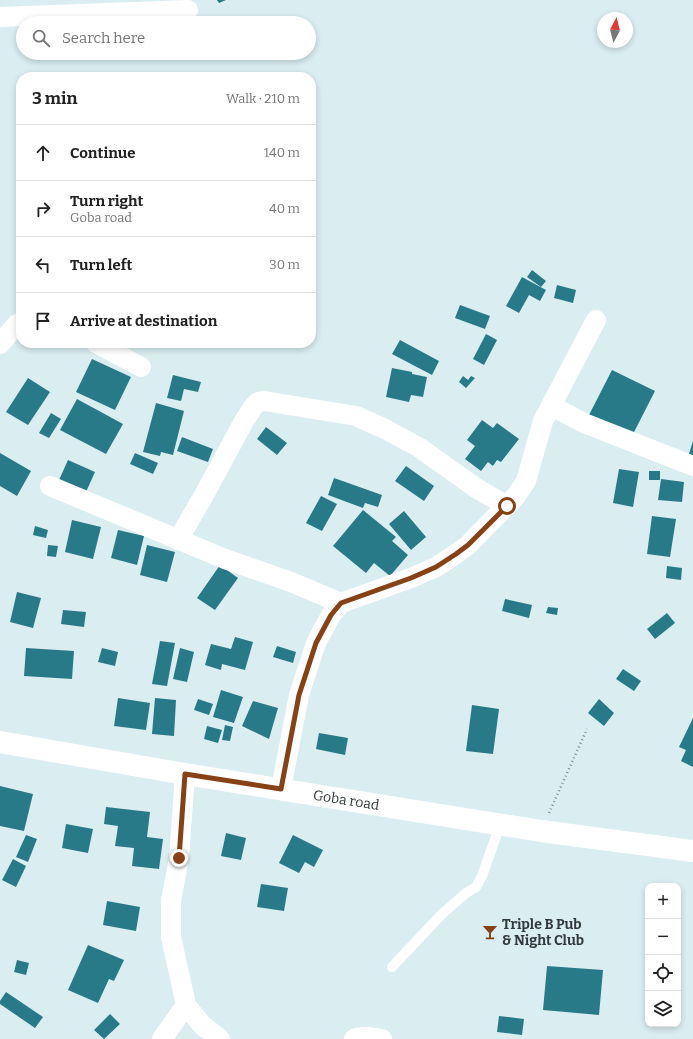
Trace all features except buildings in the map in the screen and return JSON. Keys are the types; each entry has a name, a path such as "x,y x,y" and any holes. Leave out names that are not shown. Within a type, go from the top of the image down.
{"street":[{"path":"70,0 94,14"},
{"path":"31,16 188,10"},
{"path":"0,17 16,16"},
{"path":"281,789 299,695 316,643 331,615 341,603 411,578 436,567 468,545 516,496 526,481 543,421 596,320"},
{"path":"0,344 16,325"},
{"path":"105,348 141,367"},
{"path":"178,540 244,421 258,402 264,401 356,416 385,429 420,448 476,488 507,506"},
{"path":"552,406 584,423 693,466"},
{"path":"50,486 225,559 291,582 341,603"},
{"name":"Goba road","path":"0,742 185,774 541,832 693,851"},
{"path":"185,774 179,858 171,901 171,937 186,1005 202,1025 220,1039"},
{"path":"162,1039 186,1005"},
{"path":"354,1039 356,1037 368,1037 382,1039"}],"lane":[{"path":"392,967 441,915 476,886 482,876 500,825"}],"path":[{"path":"541,832 587,729"}],"place":[{"name":"Triple B Pub & Night Club","path":"490,932"}],"route":[{"path":"179,858 185,774 281,789 299,695 316,643 331,615 341,603 411,578 436,567 468,545 482,529 507,506"}]}
